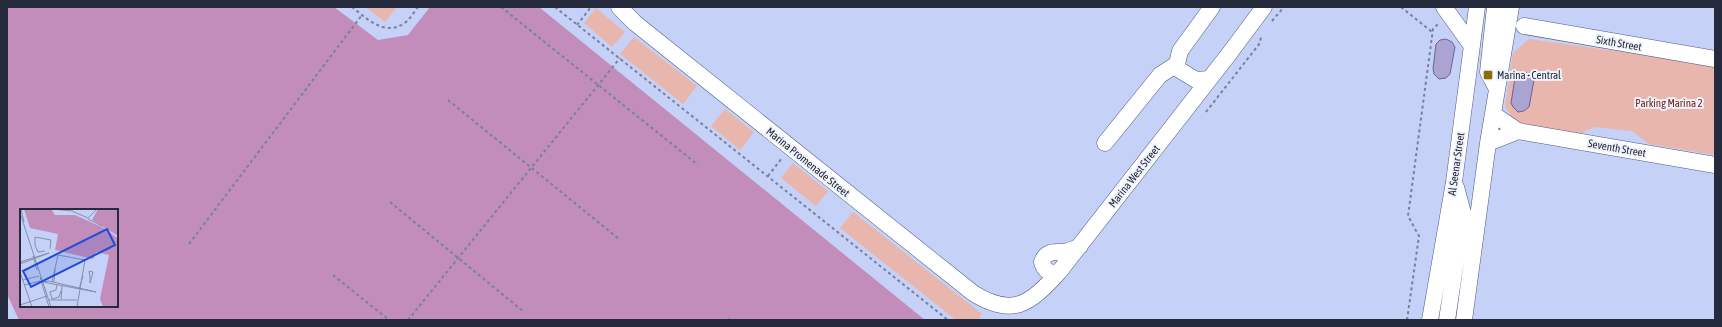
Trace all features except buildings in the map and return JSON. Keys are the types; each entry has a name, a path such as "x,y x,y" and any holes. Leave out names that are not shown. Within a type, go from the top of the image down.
{"street":[{"name":"Marina Promenade Street","path":"619,7 640,27 973,293 988,303 1003,307"},
{"path":"1187,107 1189,90 1182,70 1180,50 1212,7"},
{"name":"Marina West Street","path":"1003,307 1021,304 1032,298 1043,290 1059,272 1048,272 1044,267 1042,262 1047,254 1052,252 1070,251 1080,246 1264,7"},
{"name":"Al Seenar Street","path":"1430,320 1454,182 1477,7"},
{"path":"1494,7 1488,72 1497,89"},
{"path":"1464,320 1488,143 1511,7"},
{"path":"1447,10 1472,46"},
{"name":"Sixth Street","path":"1524,26 1715,59"},
{"path":"1105,144 1160,75 1182,70 1196,80 1209,79"},
{"name":"Seventh Street","path":"1493,114 1518,131 1715,165"},
{"path":"1488,143 1518,131"},
{"path":"1446,320 1463,213 1454,182"}],"path":[{"path":"352,7 356,8 376,26 391,28 403,24 418,7"},
{"path":"501,7 698,165"},
{"path":"555,7 948,320"},
{"path":"577,25 591,7"},
{"path":"1270,23 1284,7"},
{"path":"1401,7 1432,32"},
{"path":"1407,320 1419,236 1408,216 1432,29 1447,10"},
{"path":"189,244 362,15"},
{"path":"1206,112 1260,43 1261,34"},
{"path":"408,320 620,58"},
{"path":"448,100 619,239"},
{"path":"768,176 790,147"},
{"path":"390,202 524,312"},
{"path":"332,275 389,320"}],"green space":[{"path":"366,7 397,7 385,22"},
{"path":"596,8 625,32 612,47 584,23"},
{"path":"634,37 697,86 683,104 620,54"},
{"name":"Parking Marina 2","path":"1529,39 1715,65 1715,155 1649,144 1632,131 1595,127 1577,135 1515,123 1505,106 1513,53"},
{"path":"725,109 754,132 740,150 711,126"},
{"path":"793,163 828,191 816,206 781,178"},
{"path":"853,212 982,314 978,320 956,320 840,228"}],"shaded area":[{"path":"7,7 334,7 378,40 408,35 430,7 539,7 925,320 19,320 7,294"}],"place":[{"name":"Marina - Central","path":"1488,75"}]}
